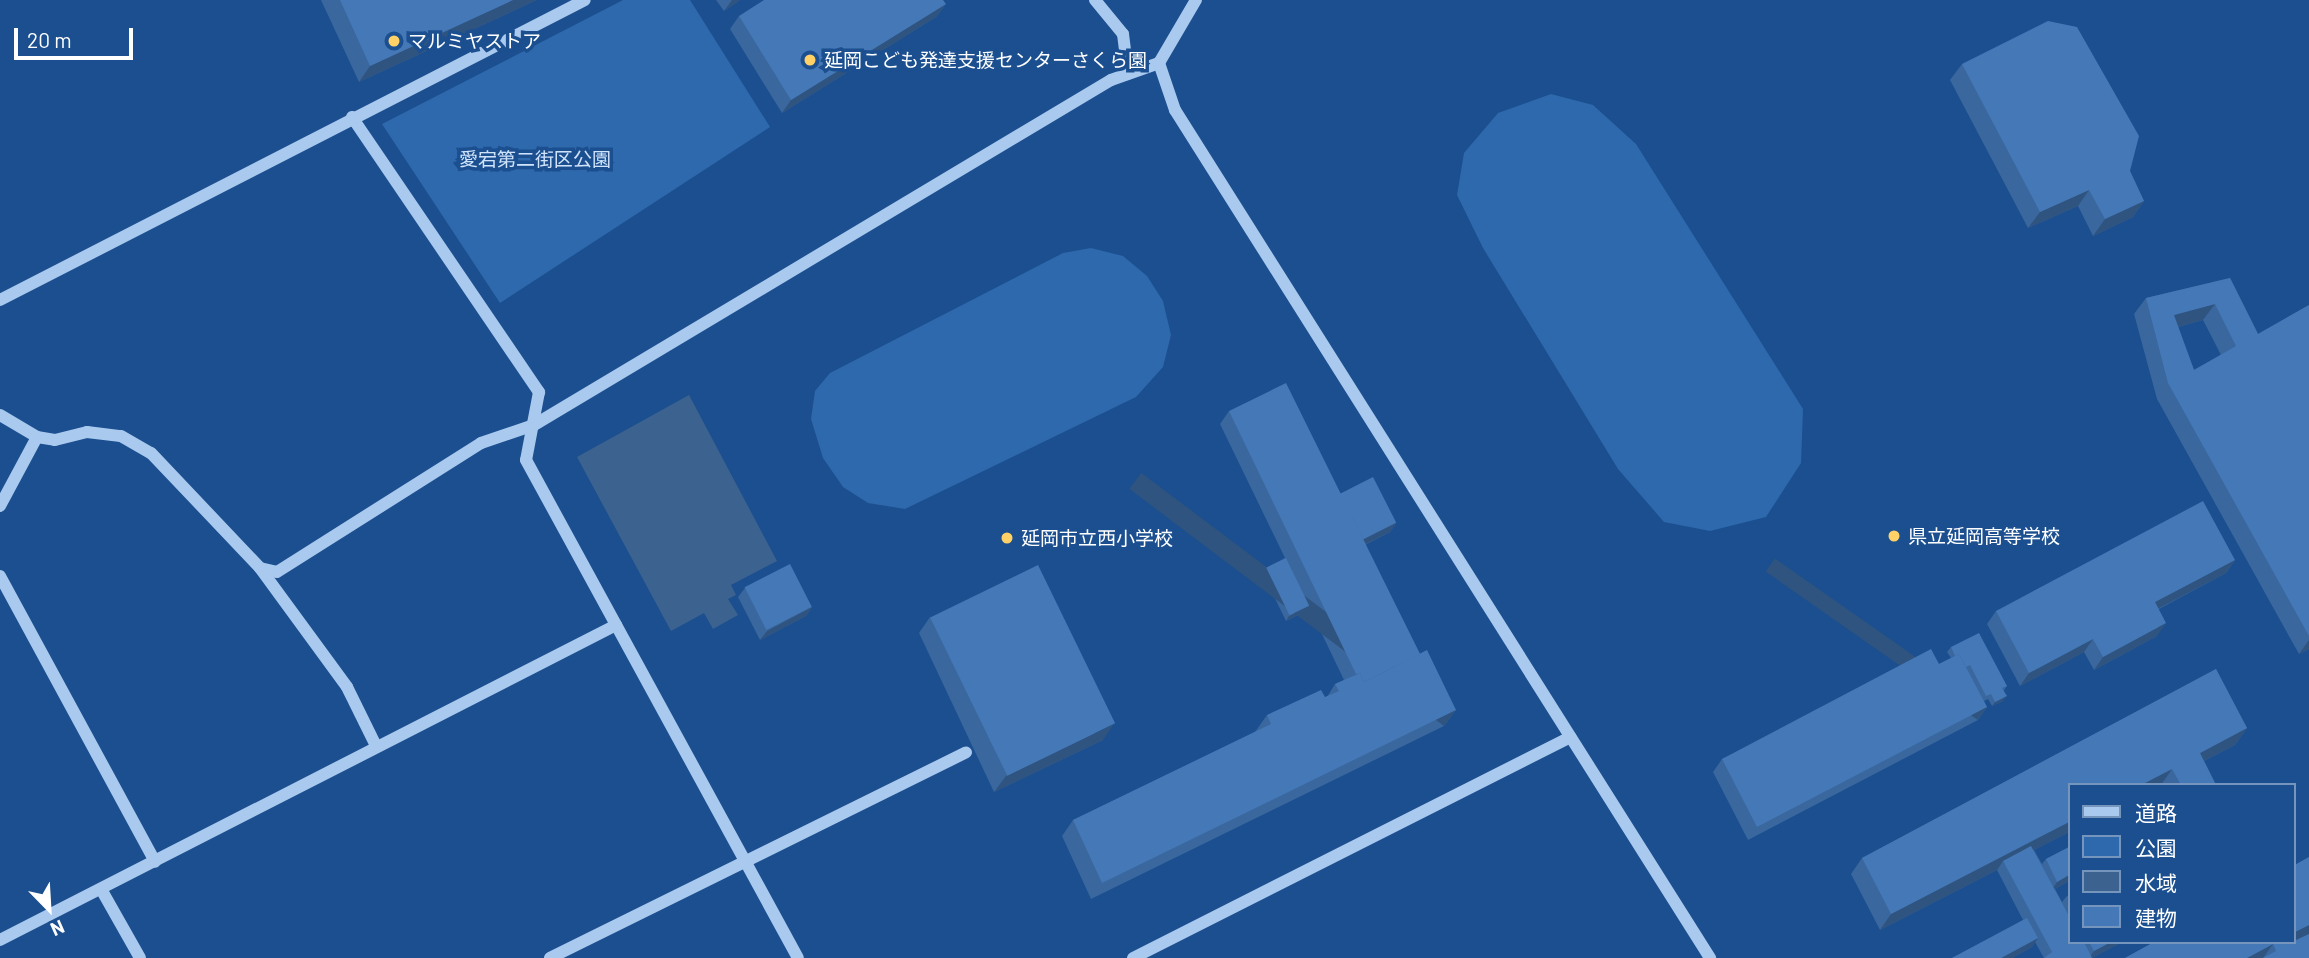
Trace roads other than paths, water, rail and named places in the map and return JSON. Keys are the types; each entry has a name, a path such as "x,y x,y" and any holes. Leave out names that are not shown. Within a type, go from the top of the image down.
{"street":[{"path":"0,300 352,117 585,0"},
{"path":"1096,0 1123,34 1128,74"},
{"path":"260,568 277,572 481,443 534,425 1128,74 1159,63 1196,0"},
{"path":"1159,63 1175,110 1710,958"},
{"path":"352,117 539,392 526,460 742,860 798,958"},
{"path":"0,415 37,437 55,440 87,432 121,436 151,453 260,568 347,687 376,747"},
{"path":"0,506 37,437"},
{"path":"0,576 155,862"},
{"path":"0,940 616,625"},
{"path":"1133,958 1570,737"},
{"path":"550,958 742,860 966,752"},
{"path":"101,889 140,958"}],"water":[{"path":"689,395 777,561 731,585 736,595 728,599 738,615 713,629 704,613 671,631 577,457"}],"place":[{"name":"マルミヤストア","path":"394,41"},
{"name":"延岡こども発達支援センターさくら園","path":"810,60"},
{"name":"県立延岡高等学校","path":"1894,536"},
{"name":"延岡市立西小学校","path":"1007,538"}],"park label":[{"name":"愛宕第二街区公園","path":"535,159"}]}
